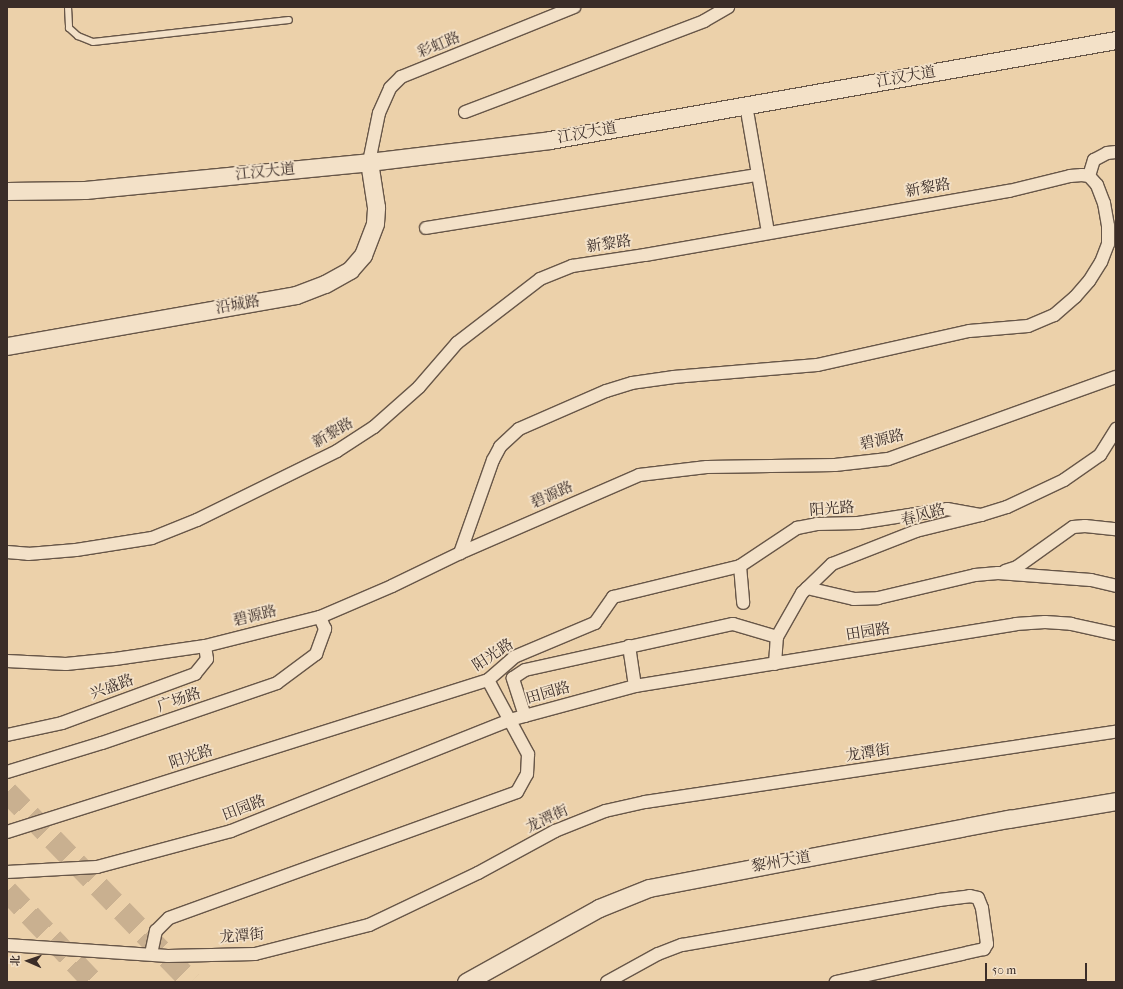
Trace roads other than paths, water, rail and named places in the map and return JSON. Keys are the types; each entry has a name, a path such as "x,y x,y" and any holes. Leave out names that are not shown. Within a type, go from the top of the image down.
{"main road":[{"name":"江汉大道","path":"7,192 85,190 369,162 550,140 1116,40"},
{"name":"沿城路","path":"7,346 296,295 325,284 350,270 363,254 375,223 376,207 369,162"},
{"name":"黎州大道","path":"466,982 599,908 649,888 1009,819 1116,801"}],"street":[{"name":"彩虹路","path":"369,162 379,113 390,88 401,77 574,7"},
{"path":"465,112 704,21 728,7"},
{"path":"746,106 768,232"},
{"path":"460,553 493,460 500,447 519,429 606,391 632,383 798,367 842,360 878,350 969,331 1028,326 1054,315 1075,297 1089,282 1101,262 1108,244 1108,226 1104,203 1098,185 1090,176 1094,160 1107,153 1116,152"},
{"path":"426,228 758,175"},
{"name":"新黎路","path":"7,552 28,554 121,544 152,538 197,520 337,451 374,427 419,386 463,338 540,279 572,266 645,255 768,232 1008,191 1070,176 1090,176"},
{"name":"碧源路","path":"7,661 66,664 115,659 205,646 320,616 392,586 460,553 639,475 707,467 835,465 888,458 1116,377"},
{"name":"春风路","path":"775,664 777,637 802,593 832,564 916,531 981,516 1007,507 1064,480 1100,455 1116,430"},
{"name":"阳光路","path":"7,832 488,680 514,657 595,623 613,597 740,566 797,528 817,524 858,523 946,509 981,516"},
{"path":"808,588 854,599 878,598 957,578 998,573 1017,567 1073,527 1085,526 1116,529"},
{"path":"740,566 743,604"},
{"path":"998,573 1091,580 1116,586"},
{"name":"广场路","path":"7,772 102,743 277,684 316,654 325,629 320,616"},
{"name":"田园路","path":"7,872 97,867 231,831 510,720 635,686 1016,624 1045,622 1071,624 1116,634"},
{"path":"525,716 513,678 525,670 733,624 777,637"},
{"name":"兴盛路","path":"7,735 62,722 195,674 207,659 205,646"},
{"path":"629,646 635,686"},
{"path":"151,954 156,931 170,918 517,792 527,774 528,754 488,680"},
{"name":"龙潭街","path":"7,945 151,954 255,954 369,925 478,873 555,831 605,811 645,802 1116,732"},
{"path":"607,982 658,954 682,945 939,900 970,896 978,898 982,908 986,936 986,944 984,949 836,982"}],"lane":[{"path":"68,7 69,28 78,36 93,42 289,20"}],"tunnel":[{"path":"7,792 191,982"},
{"path":"7,891 93,982"}]}
